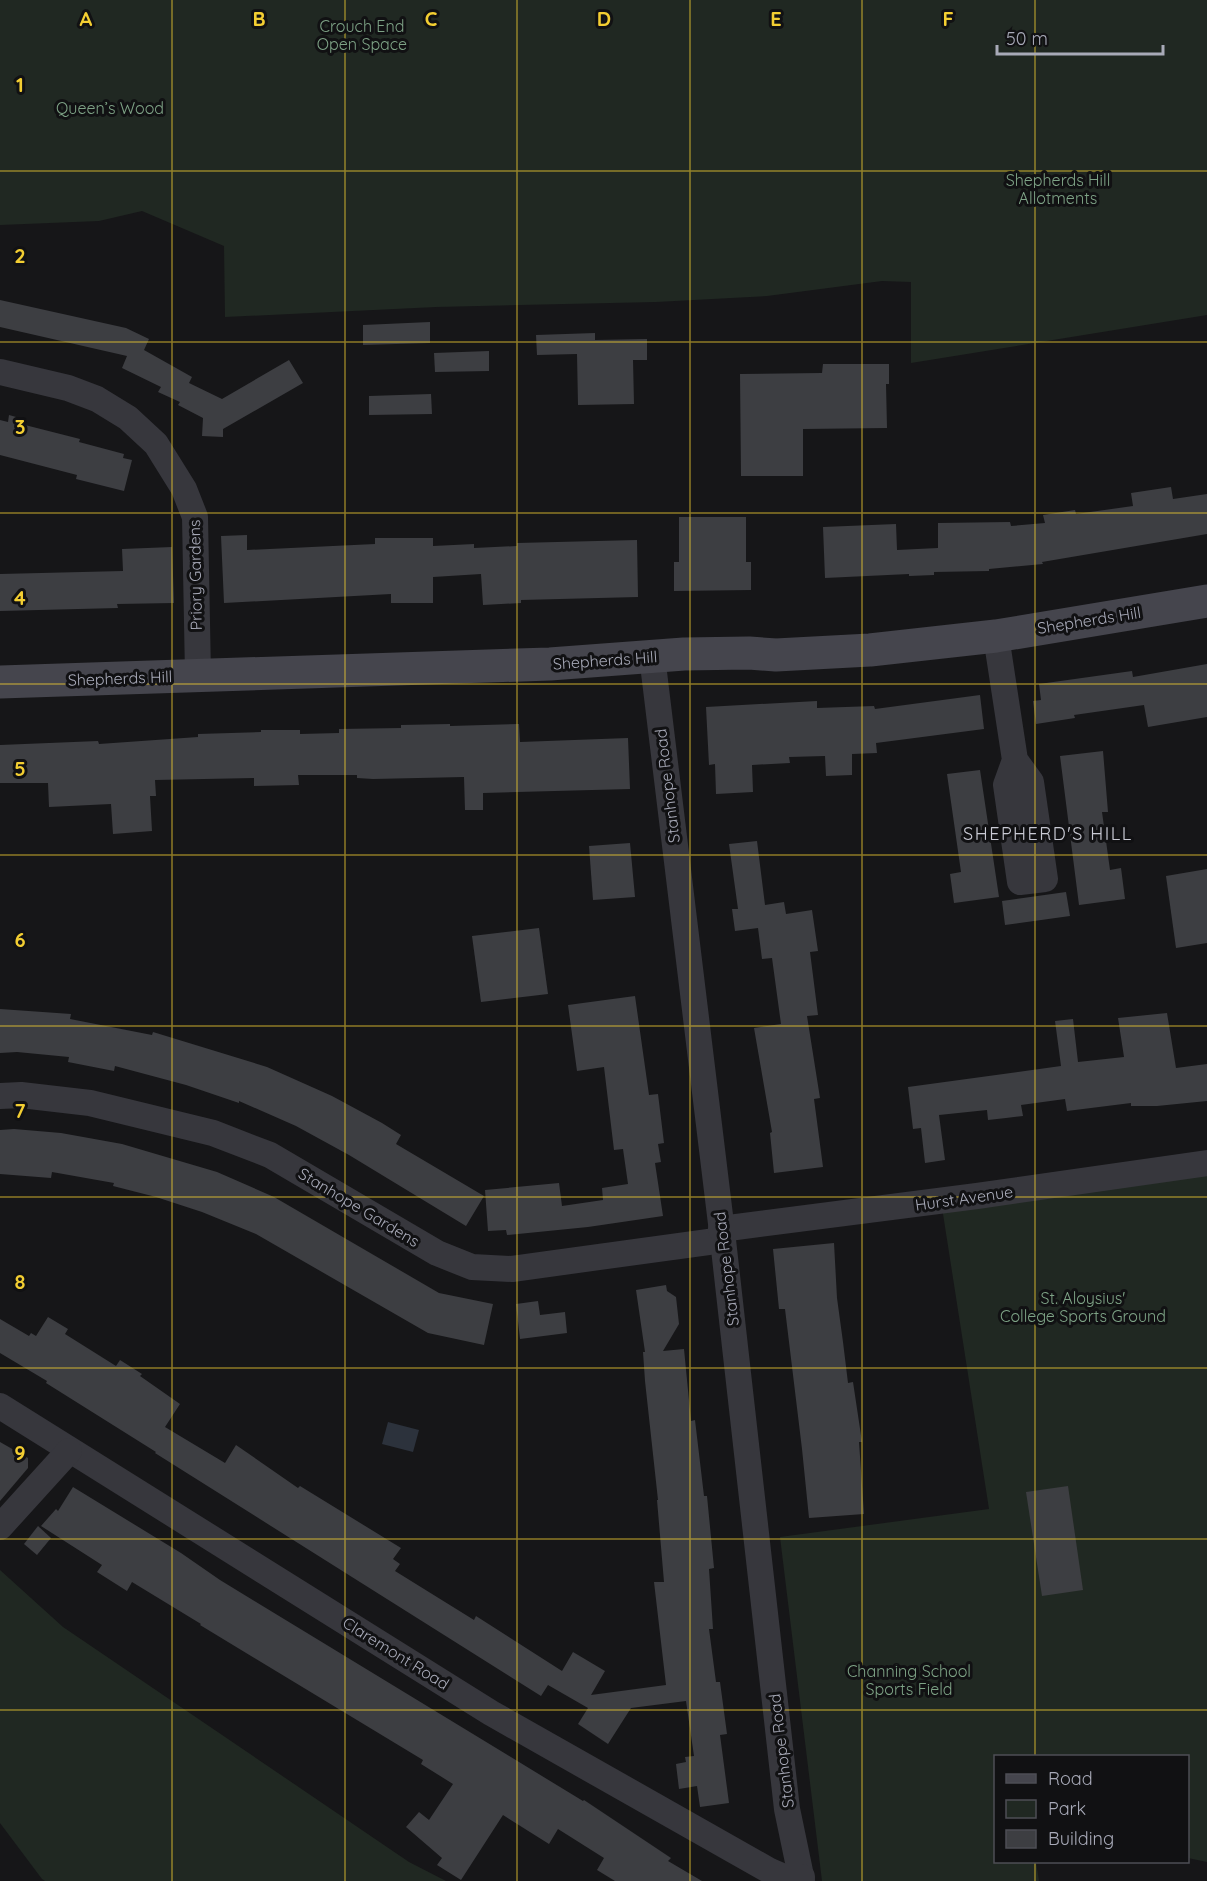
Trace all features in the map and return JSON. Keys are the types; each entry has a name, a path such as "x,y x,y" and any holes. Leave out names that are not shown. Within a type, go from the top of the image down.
{"street":[{"name":"Priory Gardens","path":"0,372 68,388 97,399 128,418 156,444 184,489 195,517 198,675"},
{"name":"Shepherds Hill","path":"0,682 550,664 652,656 749,653 776,655 844,651 996,636 1207,601"},
{"path":"996,636 1015,760"},
{"name":"Stanhope Road","path":"652,656 722,1235 787,1809 802,1879"},
{"name":"Stanhope Gardens","path":"0,1096 21,1095 90,1103 213,1133 270,1155 437,1253 472,1267 512,1269 722,1235"},
{"name":"Hurst Avenue","path":"722,1235 1207,1163"},
{"name":"Claremont Road","path":"0,1406 491,1713 770,1871 784,1877 802,1879"},
{"path":"0,1527 69,1451"}],"green space":[{"name":"Shepherds Hill Allotments","path":"0,0 1207,0 1207,315 911,363 911,282 882,281 767,296 656,302 436,307 225,317 224,246 142,211 99,221 0,225"},
{"name":"St. Aloysius' College Sports Ground","path":"1207,1163 1207,1862 1189,1858 1189,1755 994,1755 994,1863 1036,1863 1039,1881 822,1881 780,1537 989,1509 941,1201"},
{"path":"0,1570 63,1627 409,1862 446,1881 45,1881 42,1879 0,1823"}],"shaded area":[{"path":"388,1422 419,1430 413,1452 382,1444"}],"building":[{"path":"0,300 126,328 149,339 144,350 192,377 189,383 222,399 289,360 303,383 223,429 223,437 202,436 203,418 178,405 180,402 158,392 161,387 122,368 127,356 0,327"},
{"path":"430,322 430,343 363,345 363,325"},
{"path":"595,333 595,340 647,339 647,360 633,360 634,404 578,405 577,354 537,355 536,335"},
{"path":"489,351 489,371 435,372 434,353"},
{"path":"823,364 889,364 889,384 886,384 887,428 803,429 803,476 741,476 740,374 822,373"},
{"path":"431,394 432,414 369,415 369,396"},
{"path":"9,415 27,420 25,425 80,439 79,442 124,454 123,458 132,460 124,491 76,479 77,475 0,455 0,420 8,422"},
{"path":"1171,487 1173,499 1207,494 1207,534 1042,562 1043,564 989,569 989,571 825,578 823,527 896,524 897,550 938,548 938,523 1010,522 1011,526 1045,523 1043,515 1075,510 1076,514 1133,506 1131,493"},
{"path":"679,517 746,517 746,562 751,562 751,590 674,591 674,562 679,562"},
{"path":"247,535 247,550 375,544 375,538 433,538 433,546 474,544 474,548 517,546 517,543 637,540 638,597 521,600 521,603 483,605 481,574 433,577 433,603 391,603 391,594 224,603 221,536"},
{"path":"172,547 174,603 117,604 118,608 0,611 0,574 123,571 122,549"},
{"path":"1207,664 1207,717 1148,727 1144,705 1074,715 1075,718 1036,724 1033,701 1041,700 1039,684 1132,671 1133,677"},
{"path":"980,695 984,729 876,743 877,753 852,754 852,775 826,776 825,756 789,757 790,763 752,765 753,792 716,794 715,764 709,765 706,707 817,701 817,708 874,706 875,709"},
{"path":"450,724 450,726 519,724 520,742 628,738 630,789 483,793 483,810 465,810 464,777 373,779 357,778 357,775 298,775 299,785 254,786 254,778 155,780 156,796 150,796 152,831 113,834 111,804 49,807 48,783 0,783 0,745 98,741 99,744 198,737 198,734 261,732 261,730 300,730 300,734 339,733 339,729"},
{"path":"1103,751 1108,812 1102,812 1110,870 1121,868 1125,899 1079,905 1060,756"},
{"path":"980,770 999,897 954,903 950,874 961,872 947,774"},
{"path":"757,841 765,905 784,902 786,914 812,910 818,951 810,952 818,1015 807,1016 820,1098 814,1099 823,1167 774,1173 770,1133 772,1132 754,1028 781,1024 772,958 762,959 758,928 735,931 732,909 738,909 729,844"},
{"path":"630,843 635,897 593,900 589,846"},
{"path":"1207,869 1207,943 1176,948 1166,876"},
{"path":"1066,892 1070,916 1005,925 1002,901"},
{"path":"539,928 548,994 481,1002 472,936"},
{"path":"635,996 649,1095 658,1094 664,1143 658,1144 661,1162 655,1163 663,1216 588,1227 507,1235 506,1230 488,1231 485,1190 559,1183 562,1206 603,1200 602,1188 628,1184 623,1149 614,1150 604,1067 577,1071 568,1005"},
{"path":"0,1009 71,1014 70,1019 152,1035 153,1032 267,1067 332,1096 382,1123 401,1135 396,1144 484,1196 466,1226 349,1155 296,1126 239,1101 239,1103 186,1085 115,1066 114,1071 68,1062 69,1057 17,1052 0,1053"},
{"path":"1167,1013 1176,1068 1207,1064 1207,1101 1157,1106 1131,1106 1131,1103 1067,1111 1065,1099 1021,1105 1023,1116 988,1120 987,1110 939,1115 945,1160 925,1163 921,1128 913,1129 908,1087 1061,1066 1055,1021 1073,1019 1078,1062 1124,1057 1118,1018"},
{"path":"0,1130 61,1133 122,1144 217,1172 274,1197 439,1293 493,1304 484,1345 428,1333 256,1234 202,1212 113,1186 114,1183 52,1172 51,1178 0,1174"},
{"path":"834,1243 837,1298 848,1383 853,1382 862,1442 859,1442 864,1514 809,1518 785,1309 779,1309 773,1249"},
{"path":"666,1285 667,1291 676,1297 679,1324 663,1351 684,1349 691,1421 695,1420 704,1496 707,1496 714,1568 709,1569 713,1629 709,1629 716,1682 720,1682 727,1734 720,1735 729,1803 700,1807 697,1786 679,1789 676,1764 686,1762 685,1757 694,1756 686,1701 631,1708 608,1744 578,1724 588,1708 548,1685 541,1696 0,1353 0,1319 29,1336 31,1333 36,1336 48,1317 68,1329 65,1334 116,1366 120,1360 180,1404 165,1427 225,1463 236,1445 298,1488 300,1486 401,1548 393,1559 400,1564 395,1571 474,1620 476,1616 562,1671 573,1652 605,1671 591,1695 666,1685 654,1582 664,1582 658,1500 645,1381 643,1352 645,1352 636,1290"},
{"path":"538,1301 540,1315 565,1312 567,1333 520,1339 516,1304"},
{"path":"0,1442 28,1458 28,1468 0,1501"},
{"path":"1068,1486 1083,1590 1042,1596 1026,1492"},
{"path":"73,1487 181,1553 220,1580 584,1800 671,1858 668,1861 702,1881 615,1881 597,1870 604,1858 558,1829 549,1844 503,1815 461,1880 437,1865 442,1858 406,1827 419,1812 429,1820 453,1784 421,1764 423,1760 132,1582 127,1591 97,1572 102,1565 41,1526 56,1509 58,1511"},
{"path":"38,1526 51,1538 37,1555 24,1544"}],"district":[{"name":"SHEPHERD'S HILL","path":"1048,834"}],"park label":[{"name":"Crouch End Open Space","path":"362,35"},
{"name":"Queen’s Wood","path":"110,108"},
{"name":"Channing School Sports Field","path":"909,1680"}]}
